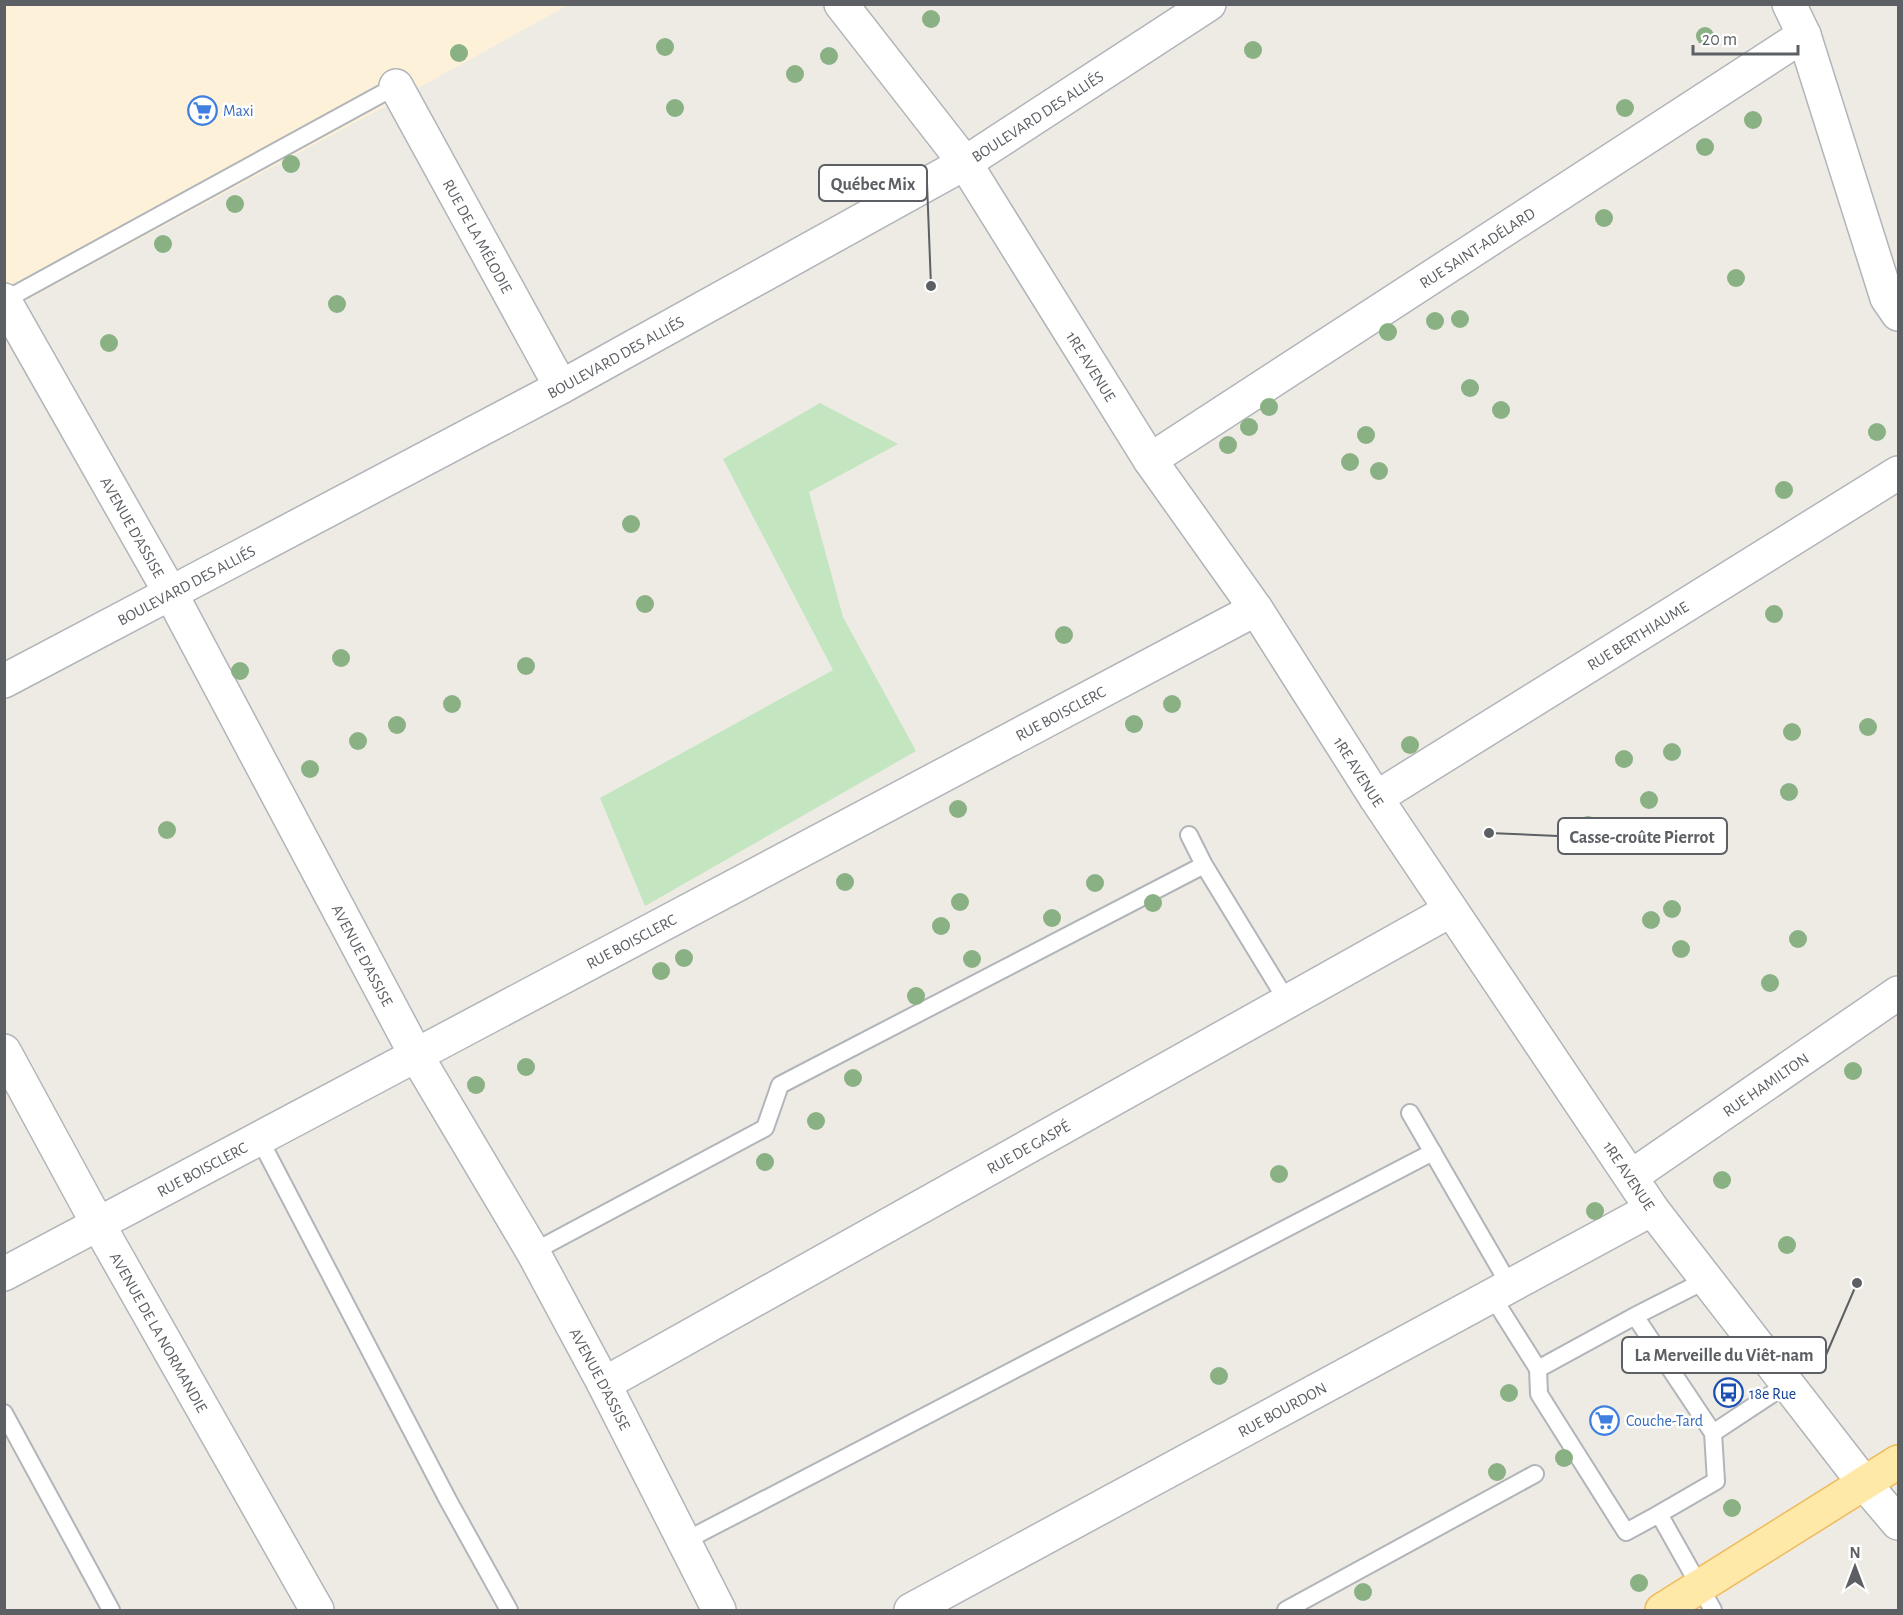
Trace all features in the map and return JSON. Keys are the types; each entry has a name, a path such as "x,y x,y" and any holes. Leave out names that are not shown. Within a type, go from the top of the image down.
{"main road":[{"path":"1662,1611 1706,1599 1863,1483 1899,1462"}],"street":[{"name":"1RE AVENUE","path":"841,4 965,163 1150,460 1256,609 1377,798 1652,1209 1863,1483 1899,1523"},
{"name":"BOULEVARD DES ALLIÉS","path":"4,681 561,387 965,163 1209,4"},
{"path":"1789,4 1804,35 1895,301"},
{"name":"RUE SAINT-ADÉLARD","path":"1150,460 1804,35"},
{"name":"RUE DE LA MÉLODIE","path":"396,86 561,387"},
{"name":"AVENUE D'ASSISE","path":"4,300 171,594 416,1055 533,1252 604,1384 719,1611"},
{"name":"RUE BERTHIAUME","path":"1377,798 1899,472"},
{"name":"RUE BOISCLERC","path":"4,1274 1256,609"},
{"name":"RUE DE GASPÉ","path":"604,1384 1451,910"},
{"name":"RUE HAMILTON","path":"1632,1176 1899,993"},
{"name":"AVENUE DE LA NORMANDIE","path":"4,1052 98,1224 317,1611"},
{"name":"RUE BOURDON","path":"911,1611 1652,1209"}],"lane":[{"path":"4,300 396,86"},
{"path":"1189,835 1204,865 1287,1001"},
{"path":"533,1252 765,1128 780,1085 1204,865"},
{"path":"1410,1113 1432,1152 1538,1369 1539,1394 1626,1532 1716,1481 1713,1433 1635,1316"},
{"path":"259,1138 448,1500 509,1611"},
{"path":"683,1542 1432,1152"},
{"path":"1538,1369 1706,1280"},
{"path":"1713,1433 1787,1384"},
{"path":"4,1413 111,1611"},
{"path":"1286,1611 1535,1474"},
{"path":"1659,1514 1706,1599"}],"shaded area":[{"path":"4,5 568,5 10,309 4,300"}],"green space":[{"path":"820,403 898,444 809,492 843,617 916,751 645,906 600,798 833,670 723,459"}],"place":[{"name":"Maxi","path":"202,110"},
{"name":"Québec Mix","path":"931,286"},
{"name":"Casse-croûte Pierrot","path":"1489,833"},
{"name":"La Merveille du Viêt-nam","path":"1857,1283"},
{"name":"18e Rue","path":"1728,1393"},
{"name":"Couche-Tard","path":"1605,1420"}]}
